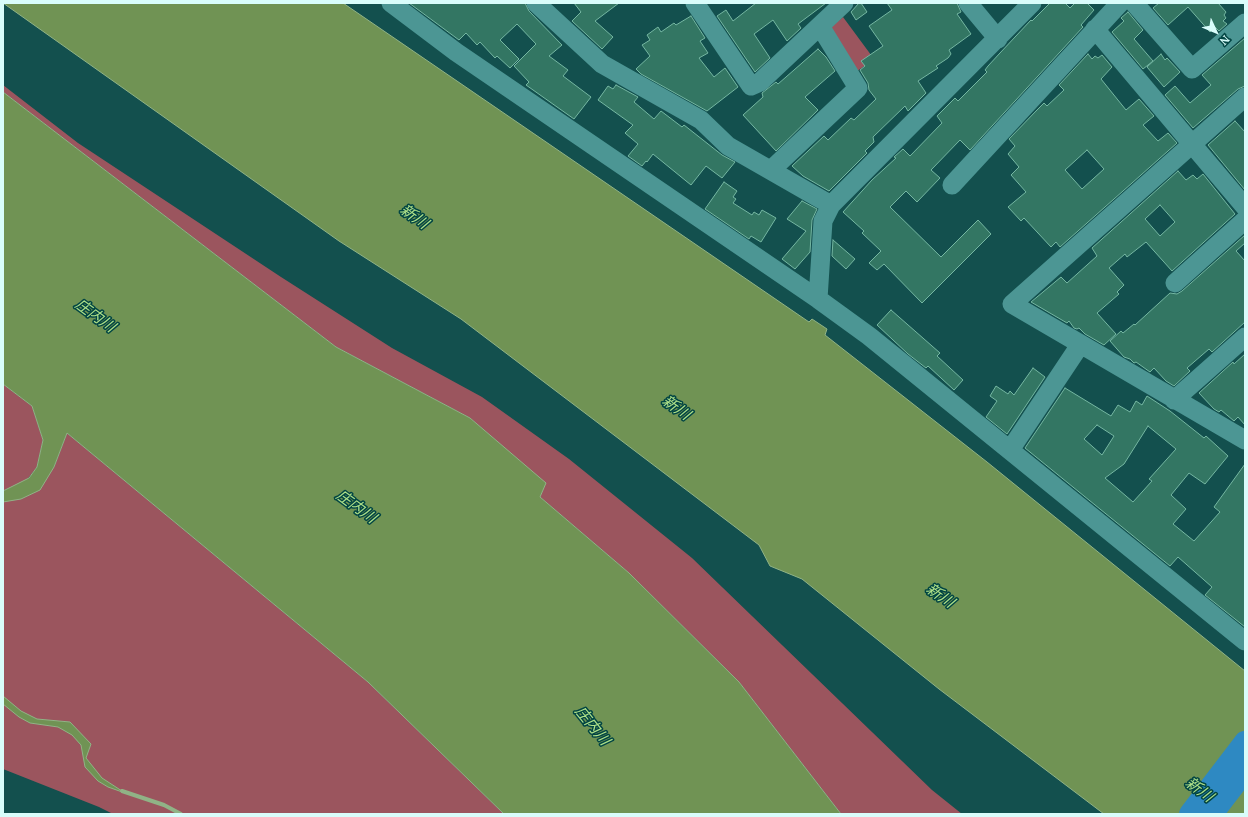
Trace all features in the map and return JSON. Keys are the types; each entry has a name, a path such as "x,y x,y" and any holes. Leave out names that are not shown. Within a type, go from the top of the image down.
{"main road":[{"path":"1190,814 1245,742"},
{"path":"1212,814 1245,771"}],"street":[{"path":"391,3 456,52 818,298 869,336 1245,641"},
{"path":"536,3 602,64 701,120 728,146 831,205"},
{"path":"695,3 751,86 760,82 844,3"},
{"path":"968,3 998,39"},
{"path":"818,298 823,221 831,205 998,39 1032,3"},
{"path":"952,185 1120,3"},
{"path":"1134,3 1192,70 1245,23"},
{"path":"771,170 858,88 820,26"},
{"path":"1095,29 1245,207"},
{"path":"1245,97 1012,304 1174,400 1245,440"},
{"path":"1175,283 1245,220"},
{"path":"1174,400 1245,337"},
{"path":"1010,450 1080,344"}],"shaded area":[{"path":"843,17 874,59 856,72 830,28"},
{"path":"3,85 78,143 281,277 392,348 482,397 569,459 692,558 932,790 962,814 841,814 739,682 629,573 540,497 545,483 470,418 336,347 3,92"},
{"path":"3,384 32,406 43,440 37,467 26,481 3,491"},
{"path":"67,433 368,682 504,814 113,814 3,769 3,502 54,467"}],"water":[{"name":"新川","path":"3,3 343,3 809,322 812,319 827,329 825,335 987,462 1245,671 1245,814 1104,814 939,689 802,579 770,566 759,545 461,319 339,241"},
{"name":"庄内川","path":"3,92 336,347 470,418 546,483 540,497 629,573 739,682 841,814 504,814 368,682 67,433 54,467 40,490 21,499 3,502 3,491 29,478 37,467 43,440 32,406 3,384"},
{"path":"3,696 21,711 37,719 70,722 91,744 86,758 102,778 125,793 108,787 98,781 85,767 81,745 72,735 58,727 30,723 19,717 3,704"}],"building":[{"path":"409,3 525,3 529,11 562,45 549,56 568,70 563,76 591,97 574,119 526,85 529,82 514,66 536,44 517,24 500,40 519,59 510,68 497,56 495,58 480,42 477,45 466,33 459,40"},
{"path":"574,3 619,3 595,21 613,37 602,49 572,21 581,12"},
{"path":"756,3 826,3 798,24 801,28 787,41 773,20 754,34 770,58 755,72 717,16 726,10 733,21"},
{"path":"859,3 861,3 867,12 856,20 851,12"},
{"path":"887,3 957,3 961,12 957,14 971,34 949,50 951,54 948,58 936,66 938,68 918,81 926,93 908,111 905,106 873,137 874,142 865,151 867,153 829,191 803,176 792,166 824,136 828,140 851,118 854,120 876,99 869,90 868,83 860,70 865,66 861,61 883,46 869,26 892,10"},
{"path":"1050,3 1065,3 1070,8 1075,3 1087,3 1094,10 1081,25 1083,27 970,150 960,140 931,170 940,178 917,202 906,191 890,207 941,257 978,220 991,234 922,303 884,264 877,270 869,263 881,251 862,233 864,231 843,212 903,149 910,156 942,123 937,116 955,98 958,101 987,72 985,70 988,66 1031,20 1032,21"},
{"path":"1159,3 1218,3 1226,12 1224,15 1226,18 1223,21 1227,24 1219,31 1215,27 1210,32 1188,7 1168,25 1153,8"},
{"path":"1128,12 1143,30 1134,39 1153,61 1143,69 1112,32 1124,21 1121,18"},
{"path":"691,16 705,38 700,41 708,53 699,58 714,77 725,68 738,87 707,111 641,74 636,69 650,56 642,45 650,40 647,35 658,27 661,32 674,23 676,25"},
{"path":"1245,38 1245,86 1238,89 1193,128 1165,95 1175,86 1190,103 1211,85 1202,75"},
{"path":"818,49 826,57 835,71 805,97 818,110 776,151 743,115 763,97 762,93 776,82 778,84"},
{"path":"1088,54 1092,59 1095,56 1098,58 1102,55 1112,67 1101,79 1126,110 1139,99 1154,116 1143,125 1158,141 1168,133 1177,143 1060,247 1056,242 1051,247 1024,218 1021,221 1008,207 1026,192 1011,175 1019,167 1008,154 1015,146 1009,139 1044,103 1047,106 1064,90 1059,85","holes":["1087,150 1104,169 1082,189 1065,170"]},
{"path":"1161,54 1165,60 1167,58 1180,72 1164,87 1147,67"},
{"path":"616,85 638,97 634,102 654,119 661,111 682,127 684,125 722,155 735,162 722,178 706,166 691,185 653,154 642,166 628,156 638,144 625,133 633,125 598,100 608,86 613,89"},
{"path":"1235,121 1245,132 1245,190 1208,145"},
{"path":"1178,171 1186,180 1193,175 1197,179 1203,174 1235,214 1172,271 1146,242 1127,257 1125,254 1109,268 1124,285 1117,292 1119,294 1097,313 1116,334 1104,345 1085,334 1079,328 1074,328 1069,321 1067,323 1031,302 1061,277 1067,283 1097,256 1092,248","holes":["1160,205 1175,222 1160,236 1145,219"]},
{"path":"724,182 737,191 733,197 736,199 733,203 752,215 754,212 759,215 762,210 776,218 761,242 751,236 749,239 705,209"},
{"path":"802,201 817,209 812,220 810,252 795,269 782,259 806,231 787,219"},
{"path":"1245,235 1245,243 1236,251 1245,261 1245,322 1212,352 1209,349 1187,368 1190,371 1174,386 1166,381 1154,368 1150,372 1136,362 1134,363 1130,359 1124,357 1110,341 1121,331 1123,333 1134,324 1135,325 1170,293 1177,294 1182,291"},
{"path":"833,240 855,259 846,269 832,256"},
{"path":"891,310 940,353 937,356 963,380 954,390 928,366 926,368 908,354 877,325"},
{"path":"1245,354 1245,425 1238,417 1234,421 1221,410 1219,412 1214,409 1199,393 1233,362 1234,364"},
{"path":"1033,368 1045,377 1007,434 986,417 997,401 990,396 996,386 1008,394 1010,391 1014,395"},
{"path":"1065,388 1111,416 1118,405 1130,412 1136,401 1142,405 1147,396 1170,411 1204,438 1206,436 1228,456 1205,484 1189,473 1171,495 1186,509 1173,524 1194,541 1220,512 1214,507 1245,464 1245,627 1205,595 1212,587 1178,557 1170,566 1025,448","holes":["1097,425 1114,436 1102,455 1084,439","1148,426 1176,449 1149,479 1152,481 1133,502 1105,478 1124,464"]}],"waterway":[{"path":"122,791 164,805 181,814"}]}
